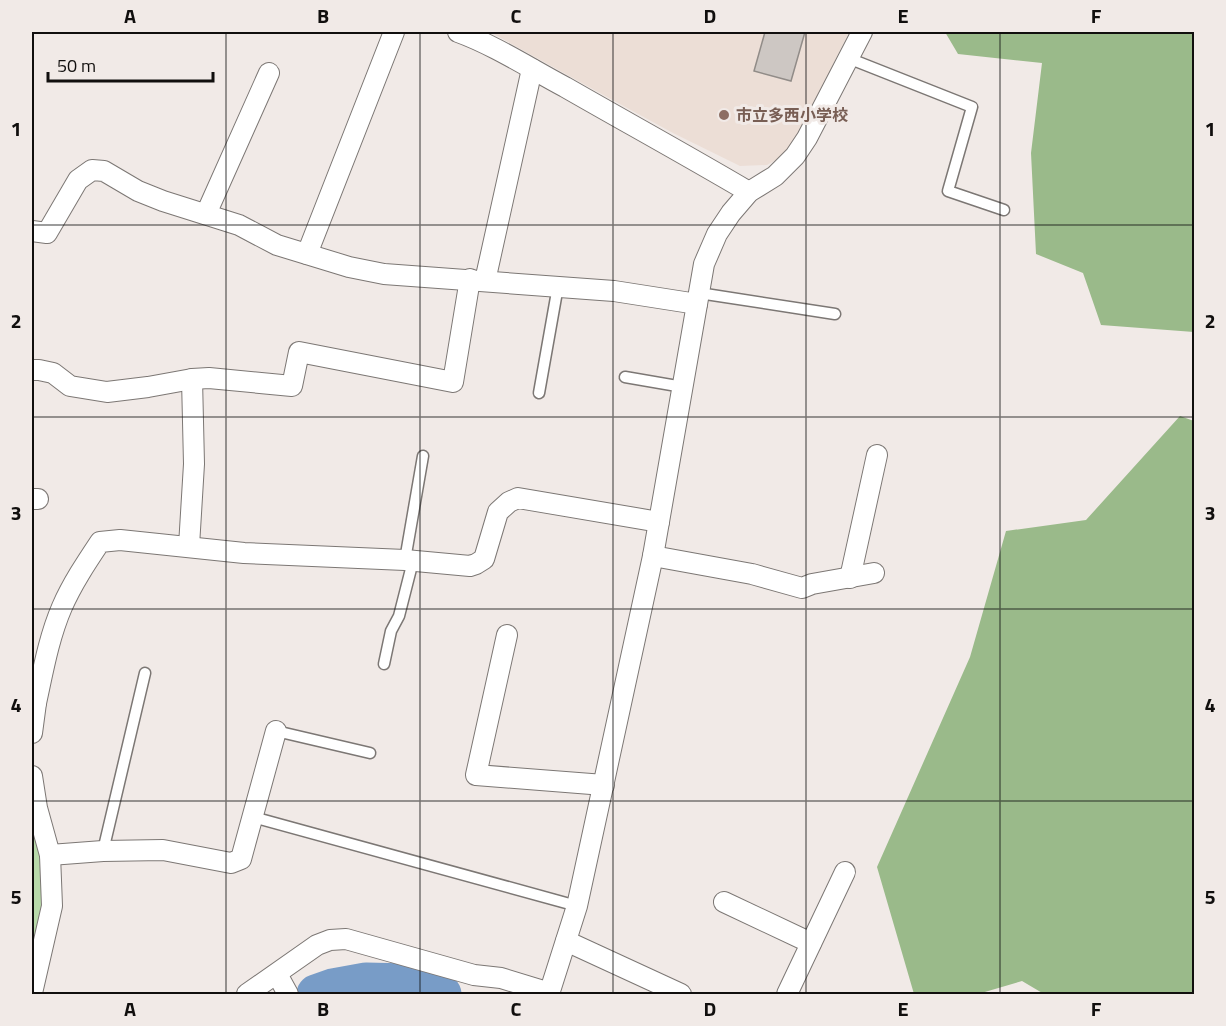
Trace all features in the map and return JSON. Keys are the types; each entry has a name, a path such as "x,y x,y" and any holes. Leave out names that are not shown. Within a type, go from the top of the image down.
{"street":[{"path":"307,254 394,32"},
{"path":"247,994 316,945 330,940 346,939 474,975 501,978 550,994 577,906 653,556 704,264 717,234 731,213 749,192 775,176 795,156 807,138 862,32"},
{"path":"467,33 749,192"},
{"path":"32,370 53,374 70,386 107,392 209,378 292,386 299,352 453,382 532,69"},
{"path":"206,214 269,73"},
{"path":"32,231 47,233 78,180 92,170 104,171 138,191 163,201 239,225 277,245 349,267 384,274 698,298"},
{"path":"189,546 194,464 192,379"},
{"path":"850,578 877,455"},
{"path":"32,733 34,703 61,608 100,542 120,540 244,553 470,566 484,559 498,512 509,502 518,498 659,522"},
{"path":"653,556 752,574 802,588 812,584 874,573"},
{"path":"507,635 476,775 604,784"},
{"path":"50,855 163,850 231,863 241,859 276,731"},
{"path":"32,776 37,808 50,855 52,906 32,993"},
{"path":"787,994 845,872"},
{"path":"724,902 811,943"},
{"path":"566,941 681,994"},
{"path":"277,974 288,994"}],"lane":[{"path":"848,58 972,107 948,191 1004,210"},
{"path":"539,393 558,286"},
{"path":"698,298 835,314"},
{"path":"625,377 683,387"},
{"path":"384,664 391,631 399,616 423,456"},
{"path":"103,851 145,674"},
{"path":"276,731 370,753"},
{"path":"253,817 577,906"}],"shaded area":[{"name":"市立多西小学校","path":"490,32 849,32 793,146 783,156 767,165 740,166 673,133"}],"green space":[{"path":"945,32 1194,32 1194,332 1101,325 1083,273 1036,254 1031,153 1042,63 958,54"},
{"path":"1180,416 1194,421 1194,994 1044,994 1022,981 978,994 914,994 877,867 970,657 1006,531 1086,520"},
{"path":"32,817 42,869 41,907 32,949"}],"building":[{"path":"765,32 805,32 791,81 754,71"}],"waterway":[{"path":"316,994 333,988 366,982 409,983 442,994"}],"place":[{"name":"市立多西小学校","path":"724,115"}]}
